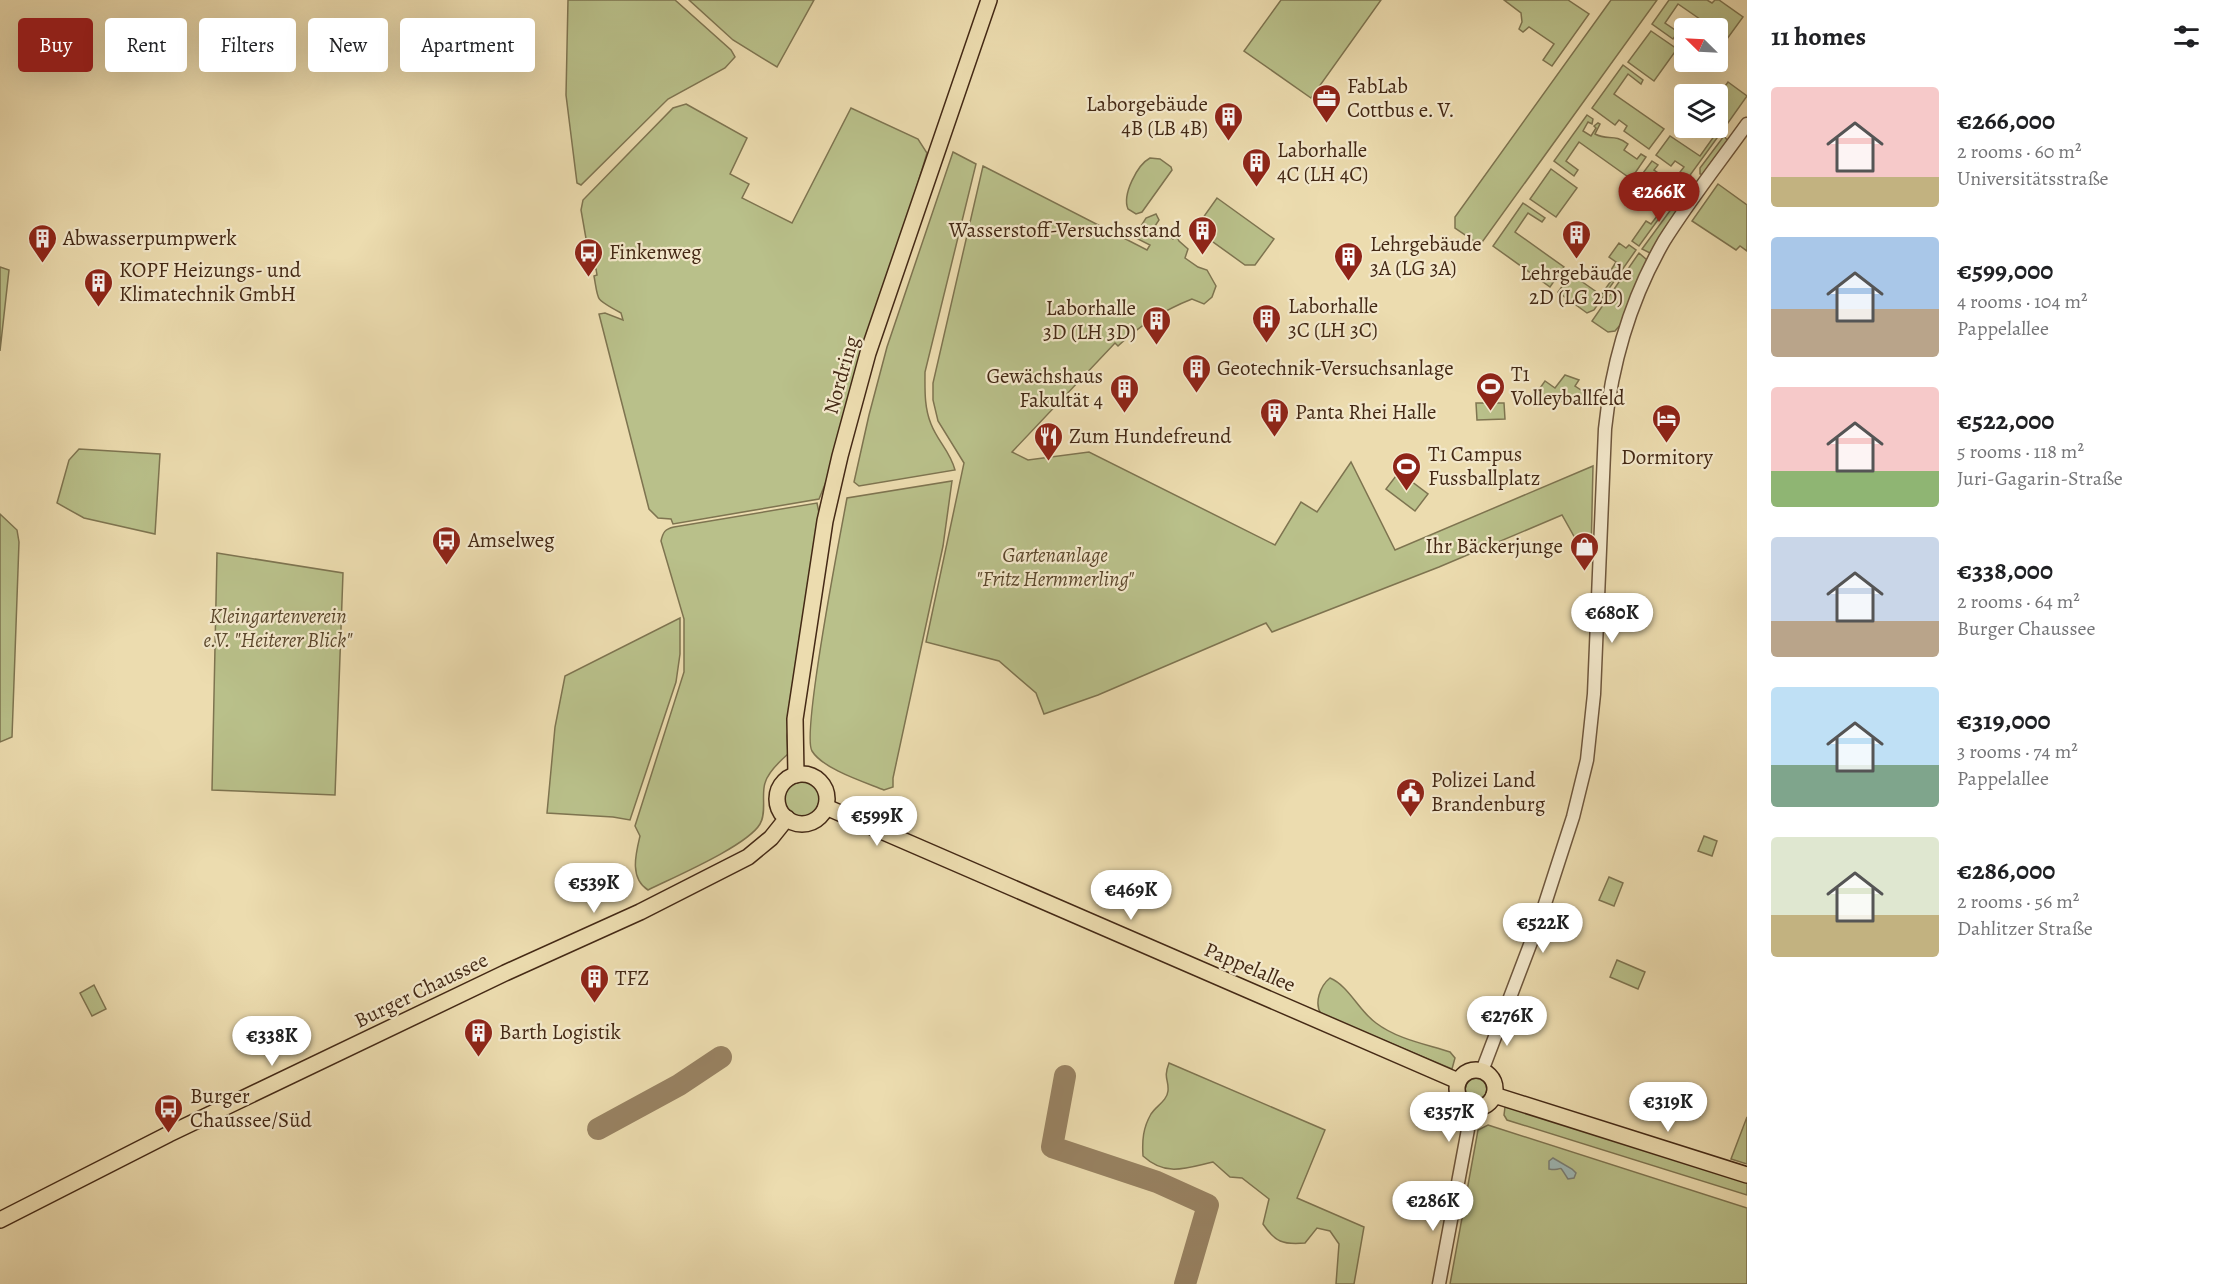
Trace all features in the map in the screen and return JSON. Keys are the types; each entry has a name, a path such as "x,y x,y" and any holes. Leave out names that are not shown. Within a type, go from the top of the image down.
{"main road":[{"name":"Nordring","path":"796,775 795,719 825,521 838,466 868,353 988,0"},
{"path":"796,775 807,775 820,782 827,794 826,807 821,816 808,823 794,823 787,818 778,805 779,792 785,781 796,775"},
{"name":"Pappelallee","path":"826,807 1458,1081"},
{"name":"Burger Chaussee","path":"0,1221 169,1134 640,912 748,857 771,838 787,818"},
{"path":"1482,1071 1492,1080 1494,1095 1483,1107 1472,1108 1461,1102 1458,1097 1458,1081 1469,1072 1482,1071"},
{"path":"1494,1095 1747,1175"}],"street":[{"path":"1482,1071 1541,916 1573,817 1587,760 1594,694 1605,429 1619,346 1636,299 1664,242 1747,124"},
{"path":"1439,1284 1472,1108"}],"green space":[{"path":"568,0 675,0 731,50 735,57 725,68 668,99 581,185 577,183 566,95"},
{"path":"689,0 814,0 777,67 733,40"},
{"path":"1281,0 1381,0 1311,98 1244,51"},
{"path":"1504,0 1568,0 1589,14 1552,66 1543,60 1554,44 1529,27 1523,32 1519,29 1522,22 1521,13"},
{"path":"1611,0 1657,0 1480,245 1455,228 1455,217"},
{"path":"1669,0 1707,0 1712,3 1719,0 1743,17 1728,38 1728,18 1698,18 1678,4 1665,23 1674,29 1673,39 1652,24"},
{"path":"1651,31 1674,47 1674,53 1654,81 1628,62"},
{"path":"1623,65 1643,80 1641,84 1628,74 1614,94 1664,129 1649,149 1624,131 1627,126 1619,120 1615,125 1592,108"},
{"path":"1728,82 1747,96 1728,123 1728,84"},
{"path":"686,104 747,138 730,174 749,184 742,198 792,223 851,108 918,139 927,153 837,455 819,499 673,524 671,519 658,518 649,509 599,314 605,313 623,320 621,313 602,302 598,296 594,276 597,275 596,269 593,269 588,250 581,210 583,200 673,108"},
{"path":"1587,115 1593,119 1592,124 1588,122 1583,131 1591,136 1596,128 1594,126 1598,123 1600,124 1595,134 1623,141 1628,144 1624,150 1637,159 1641,154 1646,157 1631,179 1579,142 1566,161 1578,170 1574,176 1554,161"},
{"path":"1670,136 1700,156 1713,138 1717,138 1688,178 1680,172 1684,167 1675,161 1671,166 1656,155"},
{"path":"1722,138 1726,138 1728,141 1704,175 1700,174 1700,168"},
{"path":"953,152 976,164 925,372 925,385 929,418 955,470 859,486 854,482 887,347"},
{"path":"1150,158 1160,159 1172,170 1142,212 1136,214 1128,209 1127,196 1140,167"},
{"path":"1652,161 1658,165 1654,170 1667,179 1671,174 1684,184 1639,246 1632,241 1646,221 1651,224 1667,203 1637,181"},
{"name":"Gartenanlage \"Fritz Hermmerling\"","path":"983,166 1147,250 1150,245 1134,237 1146,218 1156,214 1159,220 1155,226 1173,239 1176,235 1188,249 1185,258 1207,270 1216,286 1212,297 1204,304 1192,299 1182,303 1144,325 1118,346 1115,343 1012,452 1028,460 1089,452 1275,545 1301,502 1317,512 1351,462 1395,550 1593,466 1591,555 1584,554 1562,515 1439,567 1272,632 1266,623 1098,695 1044,714 1036,693 999,661 926,642 964,463 938,421 933,400 933,383"},
{"path":"1551,169 1577,188 1556,217 1530,199"},
{"path":"1718,184 1747,205 1747,251 1740,246 1736,250 1692,221"},
{"path":"1680,197 1685,201 1652,254 1642,249"},
{"path":"1217,198 1274,239 1255,265 1245,265 1195,229"},
{"path":"1523,203 1545,218 1542,222 1528,213 1515,232 1564,267 1550,287 1493,246"},
{"path":"1619,243 1626,248 1629,245 1636,250 1594,310 1587,313 1558,292 1571,274 1601,295 1616,274 1611,270 1616,262 1609,257"},
{"path":"1639,253 1647,260 1621,324 1615,331 1608,332 1592,321"},
{"path":"0,267 9,270 0,351"},
{"path":"1565,375 1579,380 1575,386 1590,396 1589,403 1534,400 1533,398 1545,381 1555,388"},
{"name":"T1 Volleyballfeld","path":"1476,403 1504,403 1505,419 1477,420"},
{"path":"79,449 160,454 155,534 84,518 57,503 69,460"},
{"name":"T1 Campus Fussballplatz","path":"1399,472 1428,494 1415,511 1386,489"},
{"path":"952,481 943,546 893,778 893,787 884,790 825,764 812,751 810,737 830,588 847,498"},
{"path":"817,503 821,523 787,736 788,754 767,779 760,824 753,833 726,851 648,890 638,879 636,872 640,836 635,826 684,672 684,619 661,541 663,535 666,530 674,527"},
{"path":"0,514 17,530 19,542 12,737 0,742"},
{"name":"Kleingartenverein e.V. \"Heiterer Blick\"","path":"217,553 343,573 335,795 212,790"},
{"path":"680,618 680,654 676,682 630,820 547,813 555,727 565,676"},
{"path":"803,779 817,785 823,799 817,813 803,819 789,813 783,799 789,785"},
{"path":"1704,836 1717,841 1712,856 1698,851"},
{"path":"1609,877 1623,883 1614,906 1599,900"},
{"path":"1617,960 1645,972 1638,989 1610,977"},
{"path":"1330,978 1343,987 1370,1018 1384,1029 1450,1052 1455,1058 1452,1069 1321,1014 1318,1005 1319,995 1323,985"},
{"path":"94,985 106,1009 92,1016 80,993"},
{"path":"1169,1063 1325,1130 1297,1198 1364,1227 1354,1284 1336,1284 1339,1244 1330,1231 1317,1228 1305,1243 1280,1241 1263,1224 1269,1199 1242,1178 1230,1177 1213,1162 1168,1169 1152,1163 1143,1156 1146,1124 1151,1114 1167,1095 1166,1072"},
{"path":"1472,1078 1482,1078 1489,1085 1489,1095 1482,1102 1472,1102 1465,1095 1465,1085"},
{"path":"1505,1107 1555,1119 1747,1180 1747,1195 1507,1120 1504,1115"},
{"path":"1747,1117 1747,1164 1731,1159"},
{"path":"1488,1125 1747,1208 1747,1284 1450,1284 1478,1130"}],"water":[{"path":"1553,1158 1572,1169 1576,1173 1574,1178 1568,1179 1560,1168 1549,1169 1549,1161"}],"taxiway":[{"path":"598,1129 679,1085 721,1057"},
{"path":"1065,1076 1052,1147 1157,1182 1208,1205 1185,1284"}],"place":[{"name":"FabLab Cottbus e. V.","path":"1326,124"},
{"name":"Laborgebäude 4B (LB 4B)","path":"1229,142"},
{"name":"Laborhalle 4C (LH 4C)","path":"1256,188"},
{"name":"Wasserstoff-Versuchsstand","path":"1202,256"},
{"name":"Lehrgebäude 2D (LG 2D)","path":"1576,260"},
{"name":"Abwasserpumpwerk","path":"42,264"},
{"name":"Finkenweg","path":"588,278"},
{"name":"Lehrgebäude 3A (LG 3A)","path":"1349,282"},
{"name":"KOPF Heizungs- und Klimatechnik GmbH","path":"98,308"},
{"name":"Laborhalle 3C (LH 3C)","path":"1267,344"},
{"name":"Laborhalle 3D (LH 3D)","path":"1157,346"},
{"name":"Geotechnik-Versuchsanlage","path":"1196,394"},
{"name":"T1 Volleyballfeld","path":"1490,412"},
{"name":"Gewächshaus Fakultät 4","path":"1124,414"},
{"name":"Panta Rhei Halle","path":"1274,438"},
{"name":"Dormitory","path":"1667,444"},
{"name":"Zum Hundefreund","path":"1048,462"},
{"name":"T1 Campus Fussballplatz","path":"1407,492"},
{"name":"Amselweg","path":"447,566"},
{"name":"Ihr Bäckerjunge","path":"1584,572"},
{"name":"Polizei Land Brandenburg","path":"1410,818"},
{"name":"TFZ","path":"594,1004"},
{"name":"Barth Logistik","path":"478,1058"},
{"name":"Burger Chaussee/Süd","path":"169,1134"}]}
